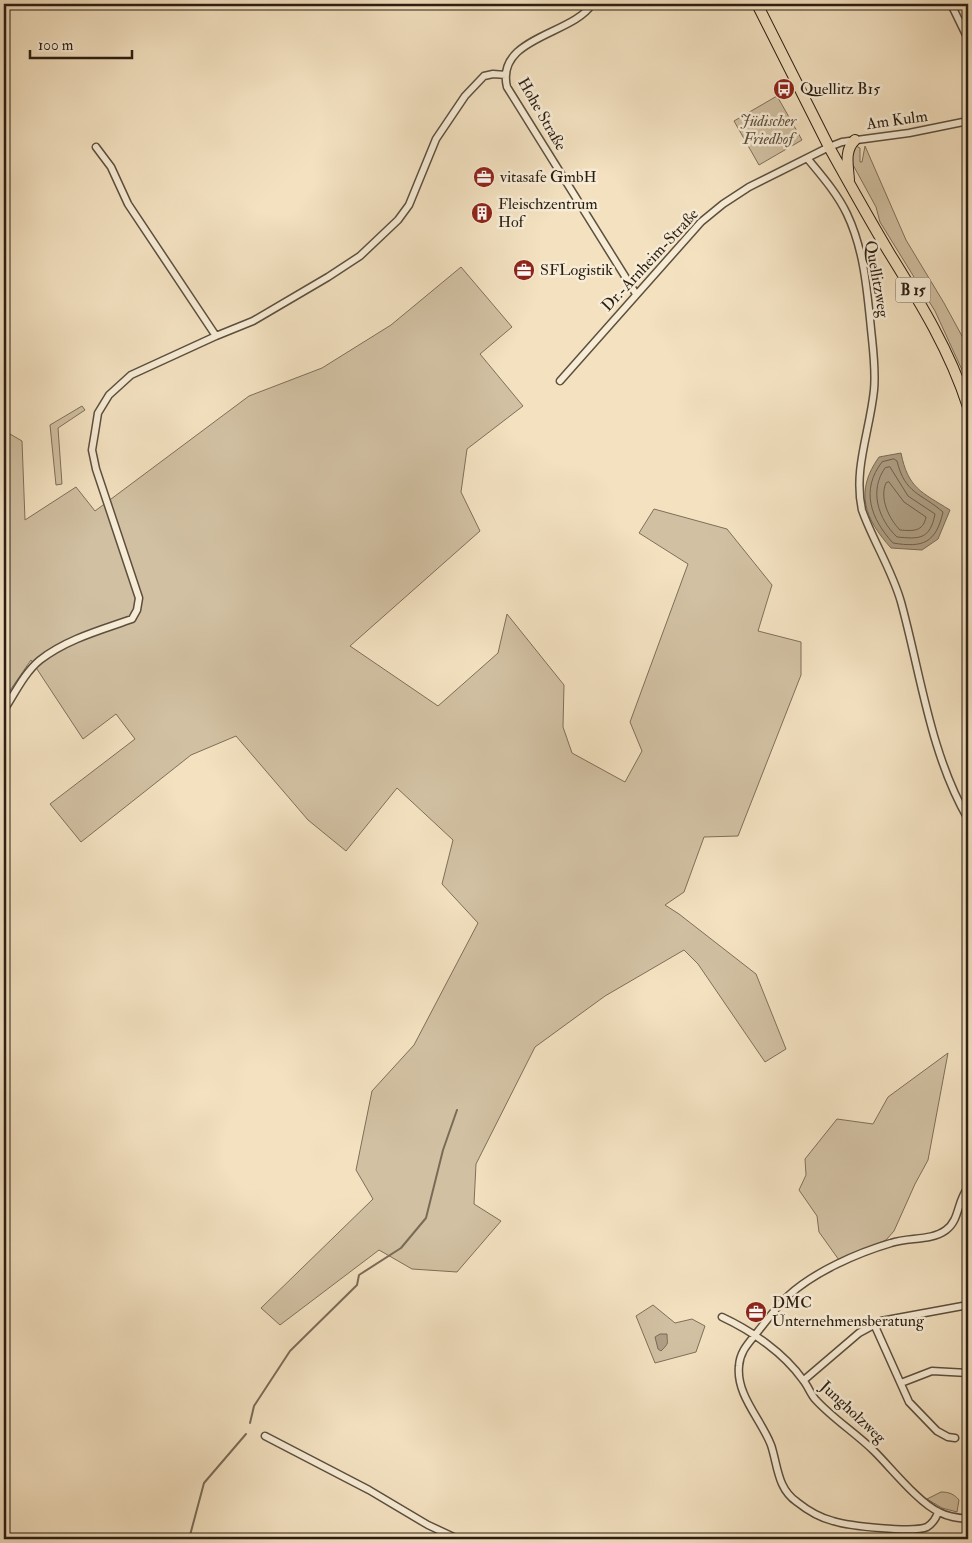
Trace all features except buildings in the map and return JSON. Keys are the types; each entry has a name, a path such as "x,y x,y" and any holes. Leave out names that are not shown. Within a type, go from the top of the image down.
{"main road":[{"name":"B 15","path":"757,4 829,147 928,315 960,381 968,407"},
{"path":"849,183 848,153 850,146 855,140"}],"street":[{"path":"4,710 30,670 40,660 71,640 132,619 137,610 139,598 96,469 92,450 98,413 109,395 130,375 253,321 360,256 398,220 409,205 436,138 465,96 484,76 493,74 506,75 507,66 513,56 538,38 584,14 592,4"},
{"path":"951,4 968,39"},
{"name":"Hohe Straße","path":"506,75 508,86 636,294"},
{"name":"Am Kulm","path":"829,147 855,140 909,134 968,121"},
{"path":"96,147 111,167 128,204 216,336"},
{"name":"Dr.-Arnheim-Straße","path":"560,381 701,222 723,204 749,188 829,147"},
{"name":"Quellitzweg","path":"807,158 846,212 861,255 867,284 874,355 874,389 859,479 859,496 862,510 900,600 939,754 956,798 968,819"},
{"path":"938,1512 935,1520 928,1526 911,1530 834,1522 796,1502 784,1488 778,1476 771,1446 745,1398 741,1387 739,1366 744,1348 787,1296 807,1281 834,1266 880,1246 936,1235 946,1230 956,1216 962,1196 968,1188"},
{"path":"804,1380 859,1333 874,1324 902,1316 968,1304"},
{"name":"Jungholzweg","path":"722,1317 755,1335 781,1357 804,1380 809,1391 823,1407 863,1440 924,1503 938,1512 968,1519"},
{"path":"874,1324 909,1402 929,1425 948,1437 954,1438"},
{"path":"901,1383 932,1371 968,1373"},
{"path":"264,1436 369,1490 428,1525 458,1539"}],"green space":[{"name":"Jüdischer Friedhof","path":"777,96 802,140 759,165 734,121"},
{"path":"856,146 860,148 860,162 862,162 865,146 906,240 968,347 968,383 935,311 880,222 876,207 852,163 851,152"},
{"path":"461,267 512,327 480,354 523,406 467,449 461,492 480,531 350,646 438,706 498,653 507,614 564,685 563,727 572,753 625,782 642,751 630,722 688,564 639,533 654,509 727,529 772,585 758,631 801,642 801,675 738,836 704,837 684,892 665,905 756,974 786,1049 765,1062 698,964 684,950 605,996 535,1047 476,1164 474,1204 501,1221 457,1272 412,1269 379,1250 280,1325 261,1308 373,1199 356,1170 372,1091 414,1045 478,923 442,884 453,840 397,788 346,851 308,820 236,736 191,755 81,842 50,804 135,739 116,714 83,739 31,660 4,699 4,577 8,573 4,566 4,438 10,434 22,441 25,520 76,487 95,511 249,396 322,368 391,325"},
{"path":"82,406 85,410 58,428 62,484 56,485 50,425"},
{"path":"948,1053 928,1160 894,1231 886,1240 839,1260 819,1232 817,1216 799,1190 806,1175 805,1159 837,1119 873,1124 888,1097"},
{"path":"653,1305 675,1323 692,1319 705,1326 696,1352 655,1363 636,1316"},
{"path":"941,1492 951,1494 959,1500 957,1512 942,1508 927,1499"}],"water":[{"path":"901,453 908,474 917,488 950,510 938,539 922,550 891,548 869,516 866,505 867,482 871,470 879,457"},
{"path":"660,1334 667,1334 667,1344 661,1351 658,1349 655,1337"}],"waterway":[{"path":"250,1423 254,1406 290,1351 357,1285 359,1275 401,1248 426,1218 443,1150 457,1110"},
{"path":"189,1539 204,1483 246,1434"}],"place":[{"name":"Quellitz B15","path":"784,89"},
{"name":"vitasafe GmbH","path":"484,177"},
{"name":"Fleischzentrum Hof","path":"482,213"},
{"name":"SFLogistik","path":"524,270"},
{"name":"DMC Unternehmensberatung","path":"756,1312"}]}
